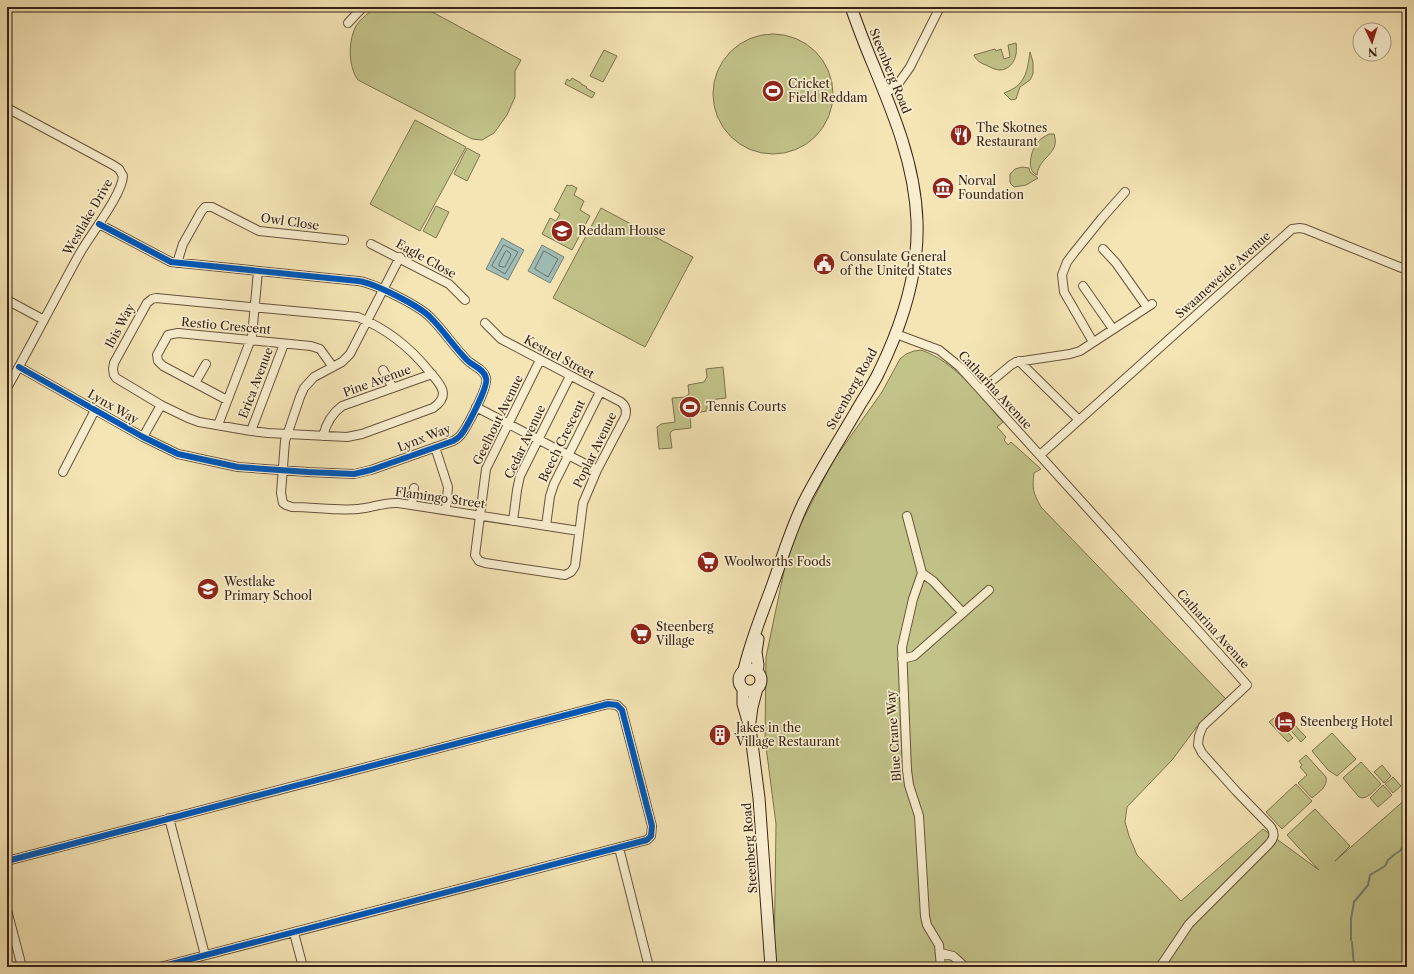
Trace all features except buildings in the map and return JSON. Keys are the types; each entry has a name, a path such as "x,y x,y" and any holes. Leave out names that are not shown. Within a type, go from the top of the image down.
{"main road":[{"name":"Steenberg Road","path":"744,670 746,658 785,546 806,496 879,373 896,334 911,286 916,253 917,221 914,190 908,160 886,93 851,7"},
{"name":"Steenberg Road","path":"757,671 758,665 756,658 756,646 768,606 770,592"},
{"path":"750,668 757,671 761,680 761,683 757,688 751,691 743,689 738,679 739,675 744,670 750,668"},
{"name":"Steenberg Road","path":"750,728 752,707 757,688"},
{"name":"Steenberg Road","path":"743,689 744,704 750,728 759,798 771,967"}],"street":[{"path":"348,23 362,7"},
{"path":"664,7 687,7"},
{"path":"886,93 898,84 910,67 940,7"},
{"name":"Westlake Drive","path":"7,108 96,155 119,169 122,176 122,183 99,224 82,249 19,367 8,384"},
{"path":"1093,342 1064,292 1062,275 1067,262 1073,254 1125,192"},
{"name":"Owl Close","path":"177,263 183,244 201,212 207,206 217,209 259,232 344,240"},
{"name":"Lynx Way","path":"19,367 143,437 178,454 238,467 344,474 358,473 453,441 460,435 484,391 487,382 484,373 466,359 428,314 372,284 358,281 177,263 165,260 99,224"},
{"name":"Swaaneweide Avenue","path":"1040,455 1292,230 1300,228 1305,229 1407,270"},
{"name":"Eagle Close","path":"371,244 449,284 465,300"},
{"path":"981,390 1011,365 1019,361 1074,353 1149,305 1104,249"},
{"path":"283,470 285,441 291,420 304,388 314,377 342,362 350,354 400,258"},
{"path":"218,425 250,341 258,271"},
{"path":"1083,286 1113,329"},
{"name":"Ibis Way","path":"161,298 354,316 368,321 408,347 417,355 441,385 443,390 441,401 433,408 355,436 323,436 251,431 194,421 161,405 116,378 114,375 114,363 147,303 152,299 161,298"},
{"path":"7,300 44,320"},
{"name":"Kestrel Street","path":"484,323 501,339 621,402 626,407"},
{"name":"Restio Crescent","path":"227,400 163,366 158,361 157,355 168,335 178,333 317,347 323,352 332,367"},
{"name":"Catharina Avenue","path":"896,334 930,346 947,355 960,367 1247,685 1203,726 1199,736 1198,745 1202,753 1271,827 1273,837 1267,846 1189,924 1160,967"},
{"name":"Erica Avenue","path":"251,431 284,344"},
{"name":"Geelhout Avenue","path":"540,360 486,469 475,555 479,561 485,563 565,575 571,572"},
{"path":"1019,361 1079,420"},
{"path":"195,383 206,364"},
{"path":"383,370 393,388"},
{"name":"Pine Avenue","path":"323,436 330,417 337,410 348,404 432,374"},
{"name":"Cedar Avenue","path":"513,521 518,481 570,376"},
{"name":"Beech Crescent","path":"546,526 551,490 600,392"},
{"path":"143,437 161,405"},
{"path":"476,407 568,456 598,470"},
{"name":"Poplar Avenue","path":"571,572 574,566 583,503 625,417 626,407"},
{"path":"63,472 95,410"},
{"path":"435,447 448,487 446,510"},
{"name":"Flamingo Street","path":"283,470 281,500 289,506 353,510 385,503 393,503 579,531"},
{"path":"412,505 414,488"},
{"path":"908,516 922,573 933,581 963,613"},
{"name":"Blue Crane Way","path":"922,573 913,599 902,647 907,770 909,785 919,816 925,916 927,925 938,941 941,953 941,967"},
{"path":"902,659 914,656 989,590"},
{"path":"7,861 600,706 613,704 620,708 624,714 653,831 647,840 160,967"},
{"path":"169,818 205,955"},
{"path":"619,848 649,967"},
{"path":"7,910 22,967"},
{"path":"294,933 303,967"},
{"path":"941,953 953,956 965,967"}],"green space":[{"path":"377,7 423,7 521,60 515,71 515,97 507,115 494,133 482,140 472,139 358,80 352,68 350,53 353,32 358,23"},
{"name":"Cricket Field Reddam","path":"773,34 796,38 816,51 829,71 833,94 829,117 816,137 796,150 773,154 750,150 730,137 717,117 713,94 717,71 730,51 750,38"},
{"path":"1016,43 1016,56 1012,64 1005,69 998,70 982,63 978,61 974,55 995,49 996,51 1001,49 1004,59 1010,57 1008,45"},
{"path":"604,50 617,56 603,82 590,76"},
{"path":"1030,52 1033,62 1033,74 1030,80 1020,87 1016,99 1011,100 1004,93 1011,90 1021,82 1028,66"},
{"path":"572,78 595,93 592,98 565,84 567,79 570,81"},
{"path":"415,120 466,147 420,231 370,204"},
{"path":"1049,134 1054,134 1055,146 1041,163 1037,175 1032,170 1031,166 1030,161 1032,152 1036,144"},
{"path":"467,148 480,155 467,181 454,174"},
{"path":"1022,167 1029,168 1030,172 1038,178 1026,185 1014,187 1010,183 1010,174 1015,169"},
{"path":"567,185 577,188 574,195 584,201 580,210 590,216 572,250 542,234 550,218 556,221 560,214 554,210"},
{"path":"436,206 449,212 436,238 423,231"},
{"path":"601,208 693,257 645,347 553,298"},
{"path":"921,350 934,355 956,371 976,391 1003,422 997,427 1006,437 1004,440 1008,445 1011,442 1041,469 1034,473 1033,483 1036,498 1041,507 1226,699 1199,724 1172,760 1127,807 1125,822 1137,855 1181,901 1263,829 1319,870 1287,835 1315,809 1350,846 1335,861 1407,798 1407,967 774,967 776,824 765,739 766,657 789,547 833,461 882,392 900,359 906,354"},
{"name":"Tennis Courts","path":"723,367 726,398 710,400 707,402 707,411 690,414 691,428 673,430 670,433 672,448 659,449 657,427 661,424 675,422 672,398 685,397 689,394 688,385 704,382 707,377 706,369"},
{"path":"1281,714 1283,716 1285,715 1306,737 1301,742 1286,725 1284,728 1293,738 1288,742 1269,722"},
{"path":"1332,733 1356,759 1337,776 1328,770 1312,751"},
{"path":"1306,755 1326,777 1326,784 1312,798 1298,783 1307,775 1300,767 1302,765 1299,761"},
{"path":"1361,762 1381,784 1368,796 1362,798 1359,797 1343,778"},
{"path":"1382,765 1391,776 1384,783 1374,772"},
{"path":"1393,777 1401,786 1393,793 1385,784"},
{"path":"1296,784 1312,801 1282,829 1266,812"},
{"path":"1383,785 1392,795 1378,807 1370,798"}],"water":[{"path":"502,238 524,250 508,280 486,269"},
{"path":"542,245 564,257 550,283 528,271"}],"waterway":[{"path":"1351,940 1351,919 1354,902 1368,885 1370,875 1385,866 1388,860 1400,851 1407,840"},
{"path":"1352,942 1354,967"}],"cycle path":[{"path":"19,367 143,437 178,454 238,467 354,474 371,470 453,441 460,436 472,417 486,383 485,375 467,360 431,318 417,307 396,296 375,286 358,281 171,262 99,224"},
{"path":"7,861 608,704 617,705 622,710 652,826 651,836 647,840 160,967"}],"place":[{"name":"Cricket Field Reddam","path":"773,91"},
{"name":"The Skotnes Restaurant","path":"961,135"},
{"name":"Norval Foundation","path":"943,188"},
{"name":"Reddam House","path":"562,231"},
{"name":"Consulate General of the United States","path":"824,264"},
{"name":"Tennis Courts","path":"690,407"},
{"name":"Woolworths Foods","path":"708,562"},
{"name":"Westlake Primary School","path":"208,589"},
{"name":"Steenberg Village","path":"641,634"},
{"name":"Steenberg Hotel","path":"1285,722"},
{"name":"Jakes in the Village Restaurant","path":"720,735"}]}
